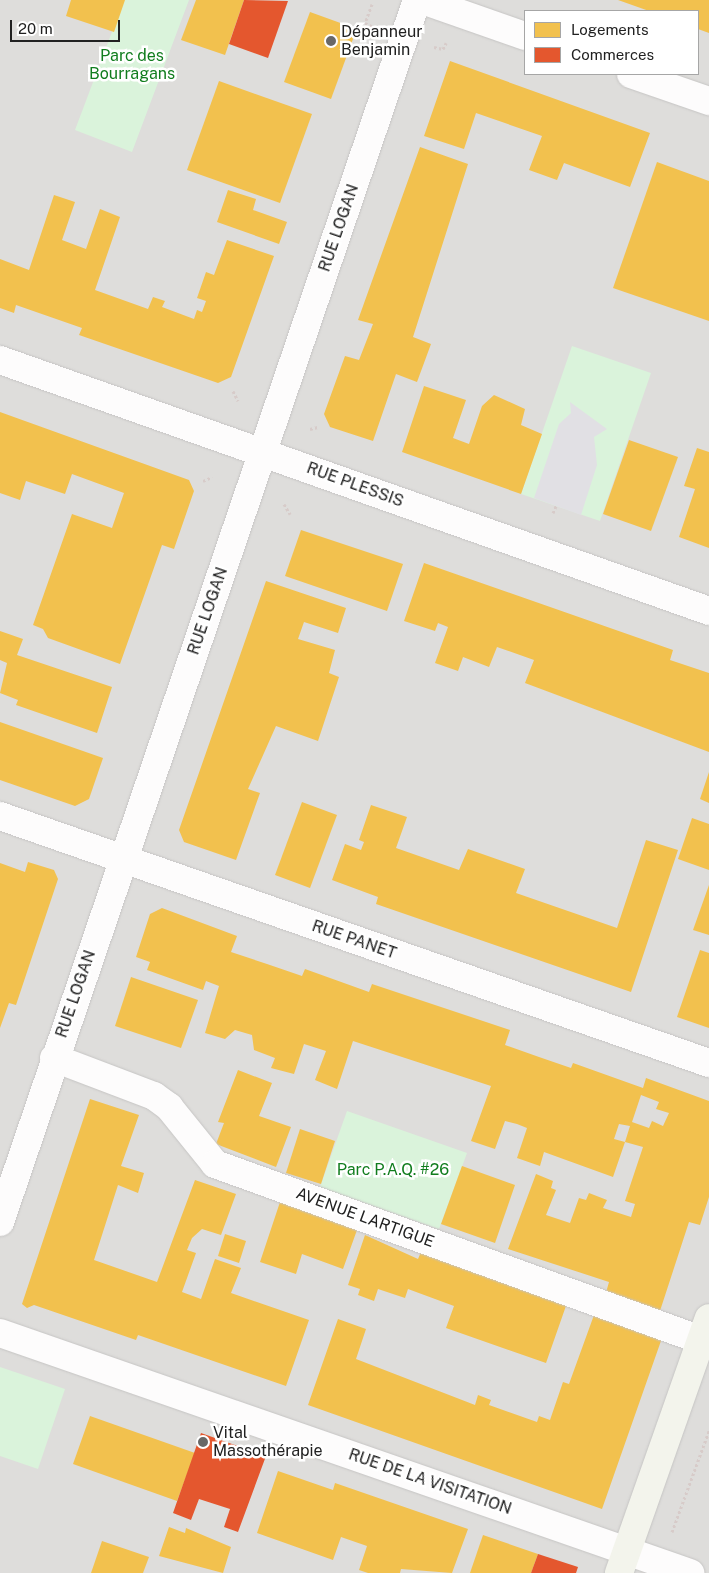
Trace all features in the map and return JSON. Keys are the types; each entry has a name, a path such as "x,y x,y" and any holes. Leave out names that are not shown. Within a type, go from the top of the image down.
{"street":[{"name":"RUE LOGAN","path":"0,1222 120,860 417,0"},
{"path":"422,0 524,36"},
{"path":"634,75 709,101"},
{"name":"RUE PLESSIS","path":"0,360 709,611"},
{"name":"RUE PANET","path":"0,816 120,860 709,1063"},
{"name":"AVENUE LARTIGUE","path":"54,1058 154,1096 169,1107 215,1164 705,1329"},
{"path":"623,1562 705,1329"},
{"name":"RUE DE LA VISITATION","path":"0,1333 623,1562 661,1563 690,1573"}],"path":[{"path":"372,4 365,23 384,31"},
{"path":"234,391 238,401"},
{"path":"310,429 318,427"},
{"path":"203,481 212,477"},
{"path":"284,504 290,514"},
{"path":"553,513 556,506"},
{"path":"661,1563 709,1431"}],"shaded area":[{"path":"0,0 709,0 709,1573 0,1573"},
{"path":"570,402 607,429 594,437 597,465 581,515 534,498 559,424 571,413"}],"green space":[{"name":"Parc des Bourragans","path":"124,0 189,0 132,152 75,130"},
{"path":"572,346 651,373 600,521 521,494"},
{"name":"Parc P.A.Q. #26","path":"347,1111 467,1153 439,1229 320,1187"},
{"path":"0,1367 65,1389 38,1469 0,1456"}],"building: Logements":[{"path":"71,0 125,0 114,32 66,16"},
{"path":"196,0 244,0 225,55 181,40"},
{"path":"618,0 709,0 709,33 699,29 699,10 646,10"},
{"path":"310,12 346,25 353,39 331,99 284,82"},
{"path":"450,61 650,133 630,187 564,163 557,180 529,170 542,136 476,113 464,149 424,136"},
{"path":"219,81 312,114 280,203 187,170"},
{"path":"420,147 468,164 413,337 431,344 417,382 396,374 373,441 330,427 324,414 345,356 359,360 373,324 358,320"},
{"path":"657,162 709,181 709,321 613,288"},
{"path":"228,190 256,199 253,210 287,222 279,244 217,222"},
{"path":"54,195 75,202 62,240 86,249 100,209 120,217 95,290 148,309 153,297 165,301 162,307 194,319 197,310 202,312 206,301 197,298 206,272 214,275 227,240 274,256 231,377 218,383 79,335 82,328 16,305 14,313 0,308 0,259 29,270"},
{"path":"424,386 466,400 453,438 469,444 482,406 494,395 525,409 521,425 542,434 521,494 402,452"},
{"path":"0,412 189,480 194,491 174,549 162,545 120,664 48,638 43,629 33,625 72,514 112,528 124,493 72,474 65,494 26,481 20,500 0,493"},
{"path":"629,440 678,457 651,531 603,514"},
{"path":"697,448 709,452 709,548 679,537 695,489 684,486"},
{"path":"301,530 403,564 387,611 285,576"},
{"path":"424,563 673,650 670,660 709,673 709,752 525,683 534,660 497,647 489,667 463,657 458,671 435,663 448,627 438,623 435,631 404,621"},
{"path":"266,581 346,608 338,633 304,622 298,639 335,650 329,673 339,677 318,741 276,726 248,789 260,793 236,860 184,842 179,830"},
{"path":"0,631 23,639 17,655 112,687 97,733 16,705 18,700 0,693 7,663 0,660"},
{"path":"0,722 103,758 89,799 75,806 0,780"},
{"path":"709,772 709,803 700,799"},
{"path":"302,802 337,815 310,888 275,875"},
{"path":"371,805 407,817 396,848 459,870 468,849 525,869 516,893 617,928 646,840 678,850 631,992 376,904 378,897 332,880 345,844 361,850 364,842 359,840"},
{"path":"692,818 709,824 709,870 678,859"},
{"path":"28,862 54,870 58,879 16,1005 9,1003 0,1028 0,863 25,872"},
{"path":"709,885 709,935 693,930"},
{"path":"162,908 237,936 231,952 302,976 305,969 369,992 372,984 510,1030 505,1045 571,1068 573,1063 643,1088 646,1078 709,1101 709,1197 700,1225 689,1222 659,1314 605,1296 609,1282 508,1249 536,1174 553,1181 551,1188 556,1190 546,1215 570,1223 579,1198 586,1200 589,1193 607,1200 603,1208 631,1217 635,1204 625,1201 643,1147 625,1142 613,1177 544,1152 540,1166 517,1158 527,1128 517,1124 505,1121 495,1149 471,1141 491,1086 353,1041 337,1089 315,1080 326,1051 304,1044 294,1074 271,1068 275,1058 254,1050 252,1035 235,1030 225,1039 205,1033 219,986 206,981 203,990 147,970 150,962 136,957 150,914","holes":["641,1095 659,1102 656,1109 669,1113 663,1126 652,1121 649,1128 632,1122","619,1124 630,1126 625,1142 614,1139"]},
{"path":"700,950 709,953 709,1028 677,1017"},
{"path":"131,977 198,1000 181,1048 115,1026"},
{"path":"238,1070 272,1083 259,1116 291,1127 276,1167 216,1144 224,1123 218,1122"},
{"path":"90,1099 139,1115 121,1166 144,1173 138,1193 118,1185 94,1260 157,1282 195,1180 236,1194 221,1235 202,1229 192,1238 187,1250 196,1253 182,1292 201,1299 215,1259 241,1268 231,1293 309,1320 286,1386 138,1335 136,1340 34,1305 27,1308 22,1304"},
{"path":"300,1129 335,1141 321,1184 286,1173"},
{"path":"462,1166 515,1185 495,1243 441,1224"},
{"path":"280,1202 357,1230 343,1269 302,1254 296,1274 260,1262"},
{"path":"225,1234 246,1241 239,1263 218,1256"},
{"path":"365,1235 418,1259 421,1252 567,1303 546,1363 446,1328 454,1306 408,1289 405,1298 378,1289 374,1301 358,1295 360,1289 348,1285"},
{"path":"594,1315 662,1338 602,1509 308,1405 338,1319 366,1329 356,1359 475,1405 478,1395 491,1400 489,1405 537,1422 539,1416 550,1420 563,1382 569,1384"},
{"path":"90,1416 195,1453 177,1501 73,1464"},
{"path":"278,1471 333,1490 335,1483 468,1529 452,1573 401,1569 400,1573 368,1573 359,1570 367,1546 341,1537 333,1560 257,1533"},
{"path":"169,1527 185,1533 186,1528 231,1547 223,1573 159,1556"},
{"path":"483,1535 538,1554 531,1573 470,1573"},
{"path":"102,1541 149,1557 143,1573 91,1573"}],"building: Commerces":[{"path":"244,0 288,1 268,58 229,44"},
{"path":"201,1433 266,1456 238,1532 224,1527 230,1509 199,1499 191,1520 173,1513"},
{"path":"538,1554 578,1567 576,1573 531,1573"}],"place":[{"name":"Dépanneur Benjamin","path":"331,41"},
{"name":"Vital Massothérapie","path":"203,1442"}]}
